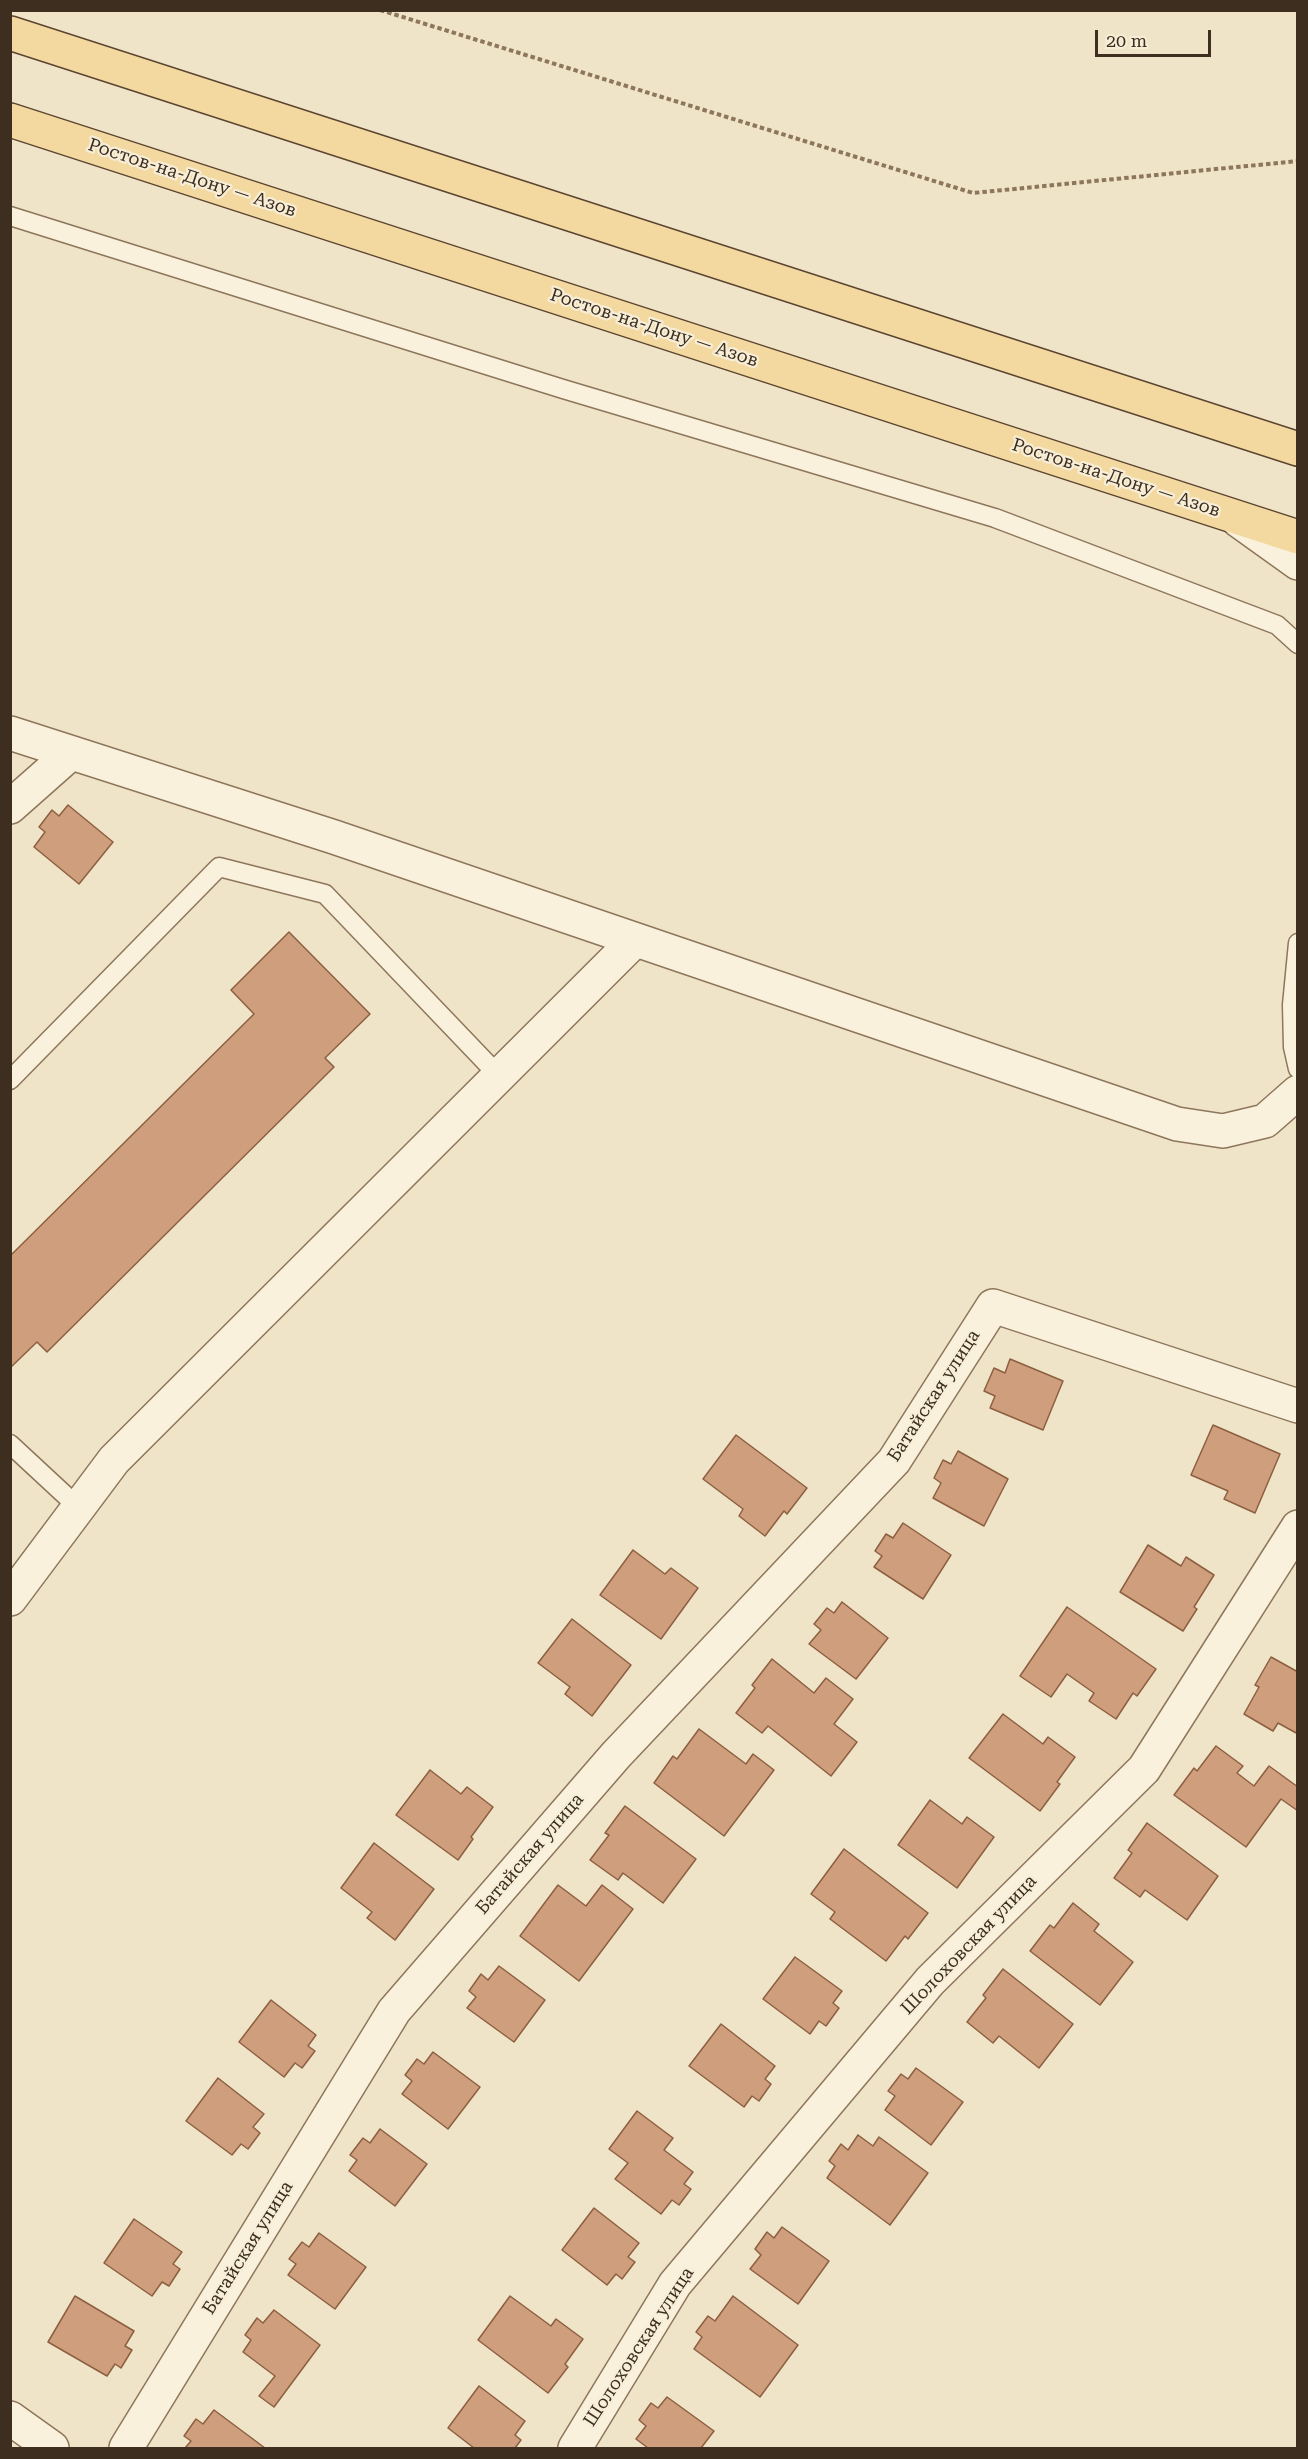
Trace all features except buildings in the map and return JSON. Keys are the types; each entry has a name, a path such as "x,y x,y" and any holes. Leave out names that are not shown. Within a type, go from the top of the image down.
{"main road":[{"path":"10,33 1298,449"},
{"name":"Ростов-на-Дону — Азов","path":"10,120 1298,537"}],"street":[{"path":"1232,515 1298,563"},
{"path":"10,733 334,837 1178,1124 1223,1131 1265,1121 1298,1092"},
{"path":"10,807 71,753"},
{"path":"10,1599 114,1460 635,940"},
{"name":"Батайская улица","path":"126,2448 394,2011 616,1755 894,1461 993,1306 1298,1406"},
{"name":"Шолоховская улица","path":"575,2448 675,2284 690,2265 930,1981 1144,1769 1298,1527"},
{"path":"10,2418 52,2448"}],"lane":[{"path":"10,216 563,389 995,518 1277,625 1298,644"},
{"path":"10,1080 219,867 325,894 499,1076"},
{"path":"1298,943 1292,1005 1293,1047 1298,1069"},
{"path":"10,1444 79,1508"}],"path":[{"path":"380,10 973,193 1298,161"}]}
